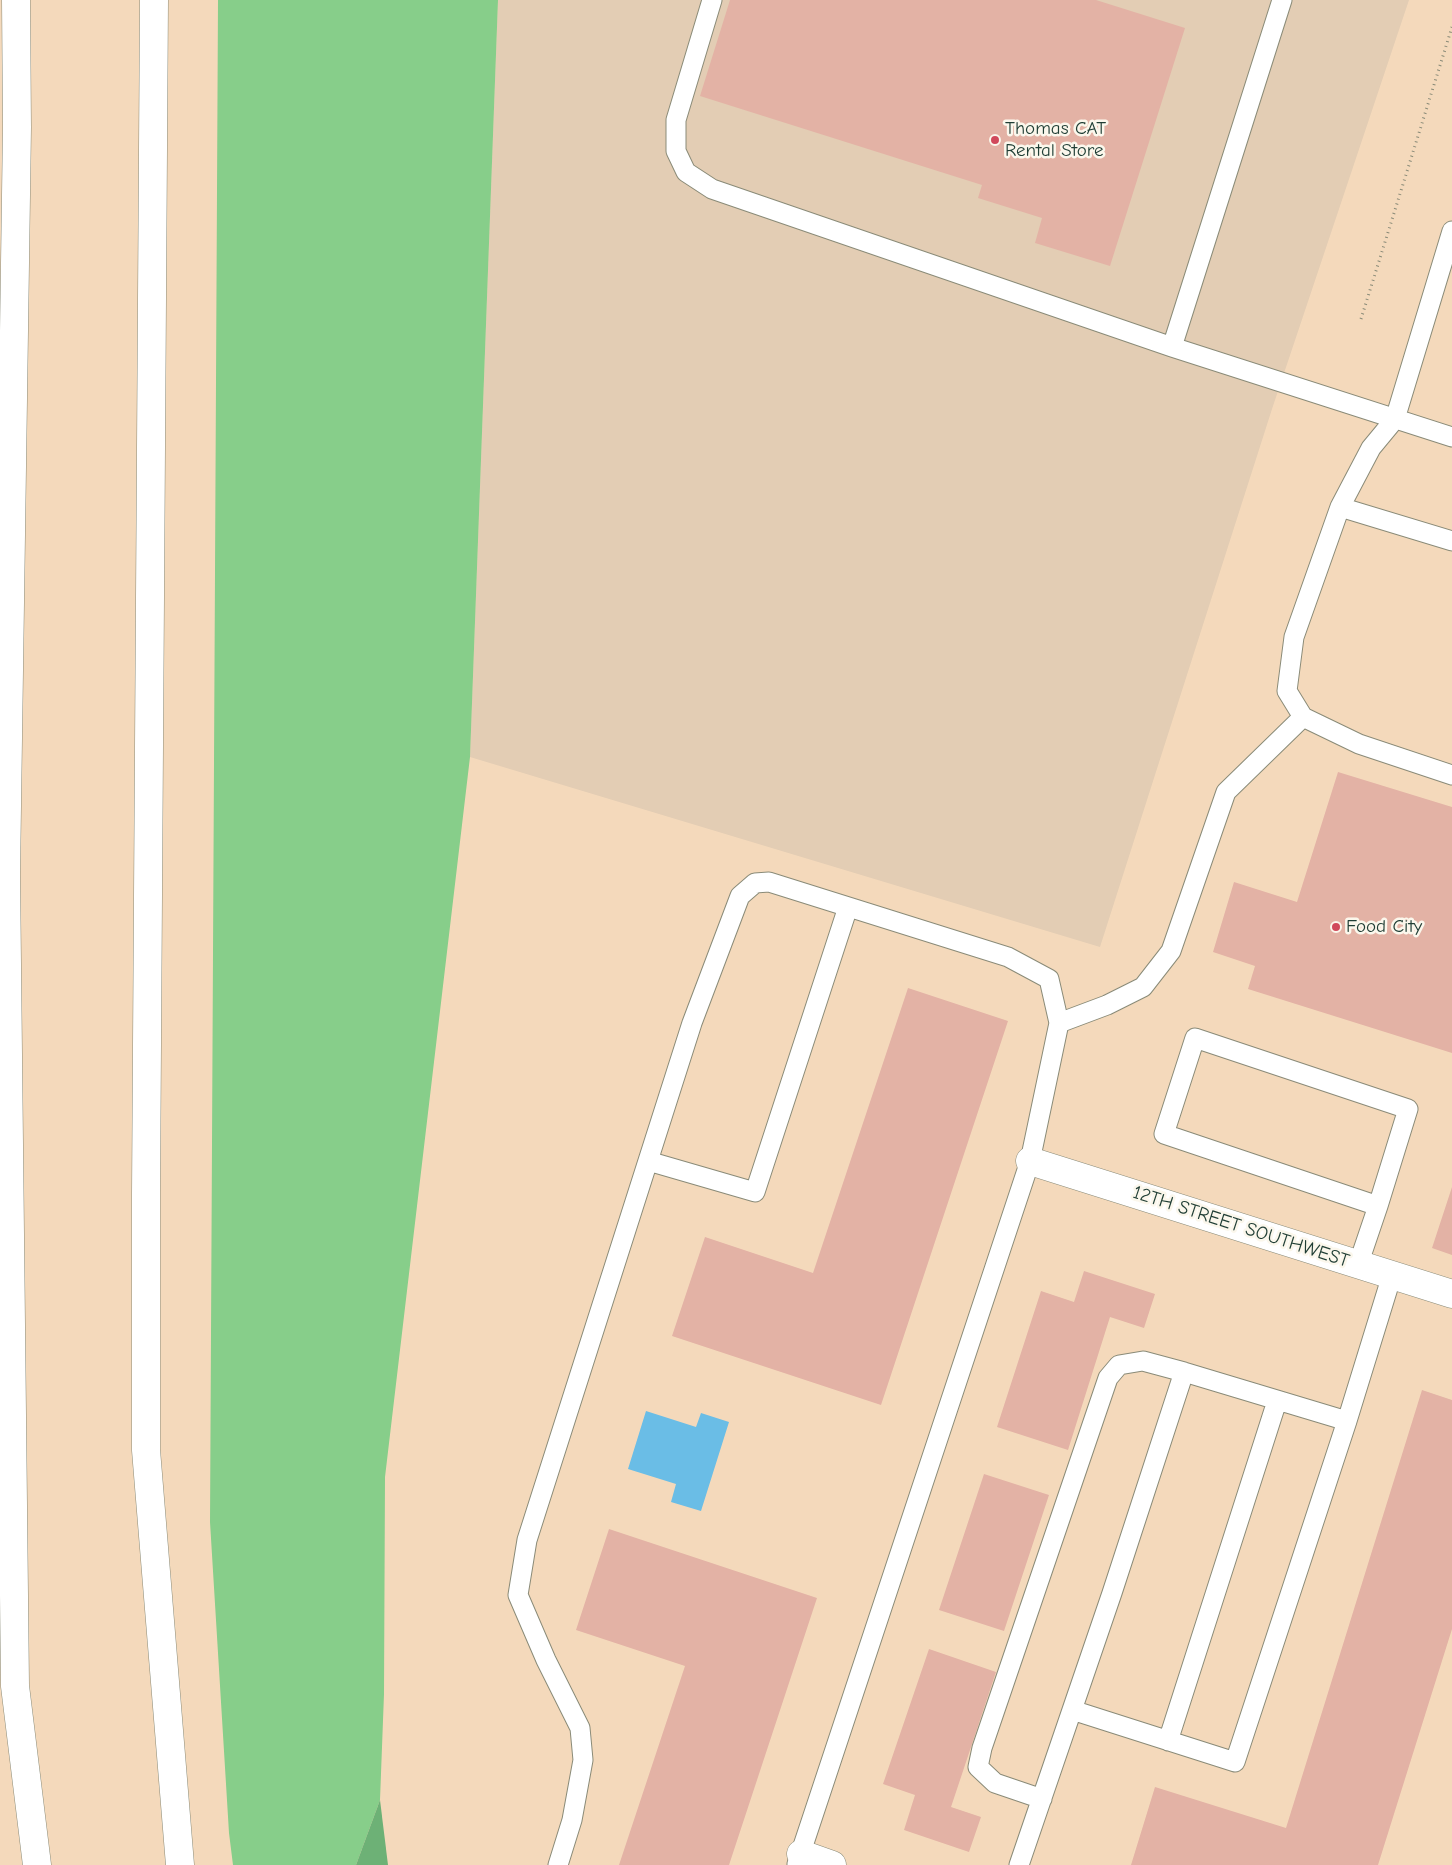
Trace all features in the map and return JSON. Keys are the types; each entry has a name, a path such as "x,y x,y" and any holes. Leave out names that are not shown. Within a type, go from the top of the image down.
{"main road":[{"path":"16,0 17,127 6,874 15,1686 19,1865"},
{"path":"154,0 146,1450 180,1865"},
{"name":"12TH STREET SOUTHWEST","path":"1030,1160 1452,1294"},
{"path":"15,1686 37,1865"},
{"path":"799,1860 832,1865"}],"lane":[{"path":"712,0 676,120 676,151 686,172 712,189 1172,347 1452,437"},
{"path":"1172,347 1282,0"},
{"path":"1452,231 1395,418 1371,448 1340,506 1294,637 1286,690 1302,717 1359,744 1452,775"},
{"path":"1340,506 1452,541"},
{"path":"1058,1023 1107,1005 1143,986 1171,951 1226,792 1302,717"},
{"path":"558,1865 572,1820 583,1760 580,1728 546,1660 518,1595 526,1540 692,1023 740,896 755,882 769,882 1008,957 1049,979 1058,1023 1030,1160 799,1860"},
{"path":"648,1161 755,1192 848,907"},
{"path":"1358,1264 1378,1206 1408,1109 1195,1038 1164,1134 1378,1206"},
{"path":"1072,1710 1235,1762 1347,1421 1392,1275"},
{"path":"1042,1799 995,1783 978,1767 982,1748 1108,1378 1119,1365 1143,1361 1347,1421"},
{"path":"1019,1865 1184,1372"},
{"path":"1168,1741 1277,1401"}],"path":[{"path":"1361,319 1452,27"}],"shaded area":[{"path":"498,0 1409,0 1272,409 1100,947 470,757"}],"green space":[{"path":"218,0 498,0 470,757 385,1477 384,1694 380,1800 356,1865 233,1865 229,1833 210,1522"},
{"path":"380,1800 388,1865 356,1865"}],"water":[{"path":"646,1411 696,1427 701,1413 729,1422 701,1511 671,1502 676,1484 628,1469"}],"building":[{"name":"Thomas CAT Rental Store","path":"730,0 1096,0 1185,28 1110,266 1035,243 1042,218 978,198 982,185 700,96"},
{"name":"Food City","path":"1338,772 1452,807 1452,1053 1248,989 1255,966 1213,952 1234,882 1297,902"},
{"path":"908,988 1008,1021 881,1405 672,1336 705,1237 813,1273"},
{"path":"1452,1187 1452,1255 1432,1248"},
{"path":"1084,1271 1155,1294 1144,1328 1110,1317 1068,1450 997,1427 1041,1291 1074,1302"},
{"path":"1422,1390 1452,1400 1452,1629 1378,1865 1131,1865 1155,1787 1286,1828"},
{"path":"984,1474 1049,1495 1004,1631 939,1610"},
{"path":"609,1529 817,1598 729,1865 619,1865 685,1666 576,1630"},
{"path":"929,1649 996,1672 951,1807 981,1817 969,1852 904,1830 915,1795 883,1784"}],"place":[{"name":"Thomas CAT Rental Store","path":"995,140"},
{"name":"Food City","path":"1336,927"}]}
